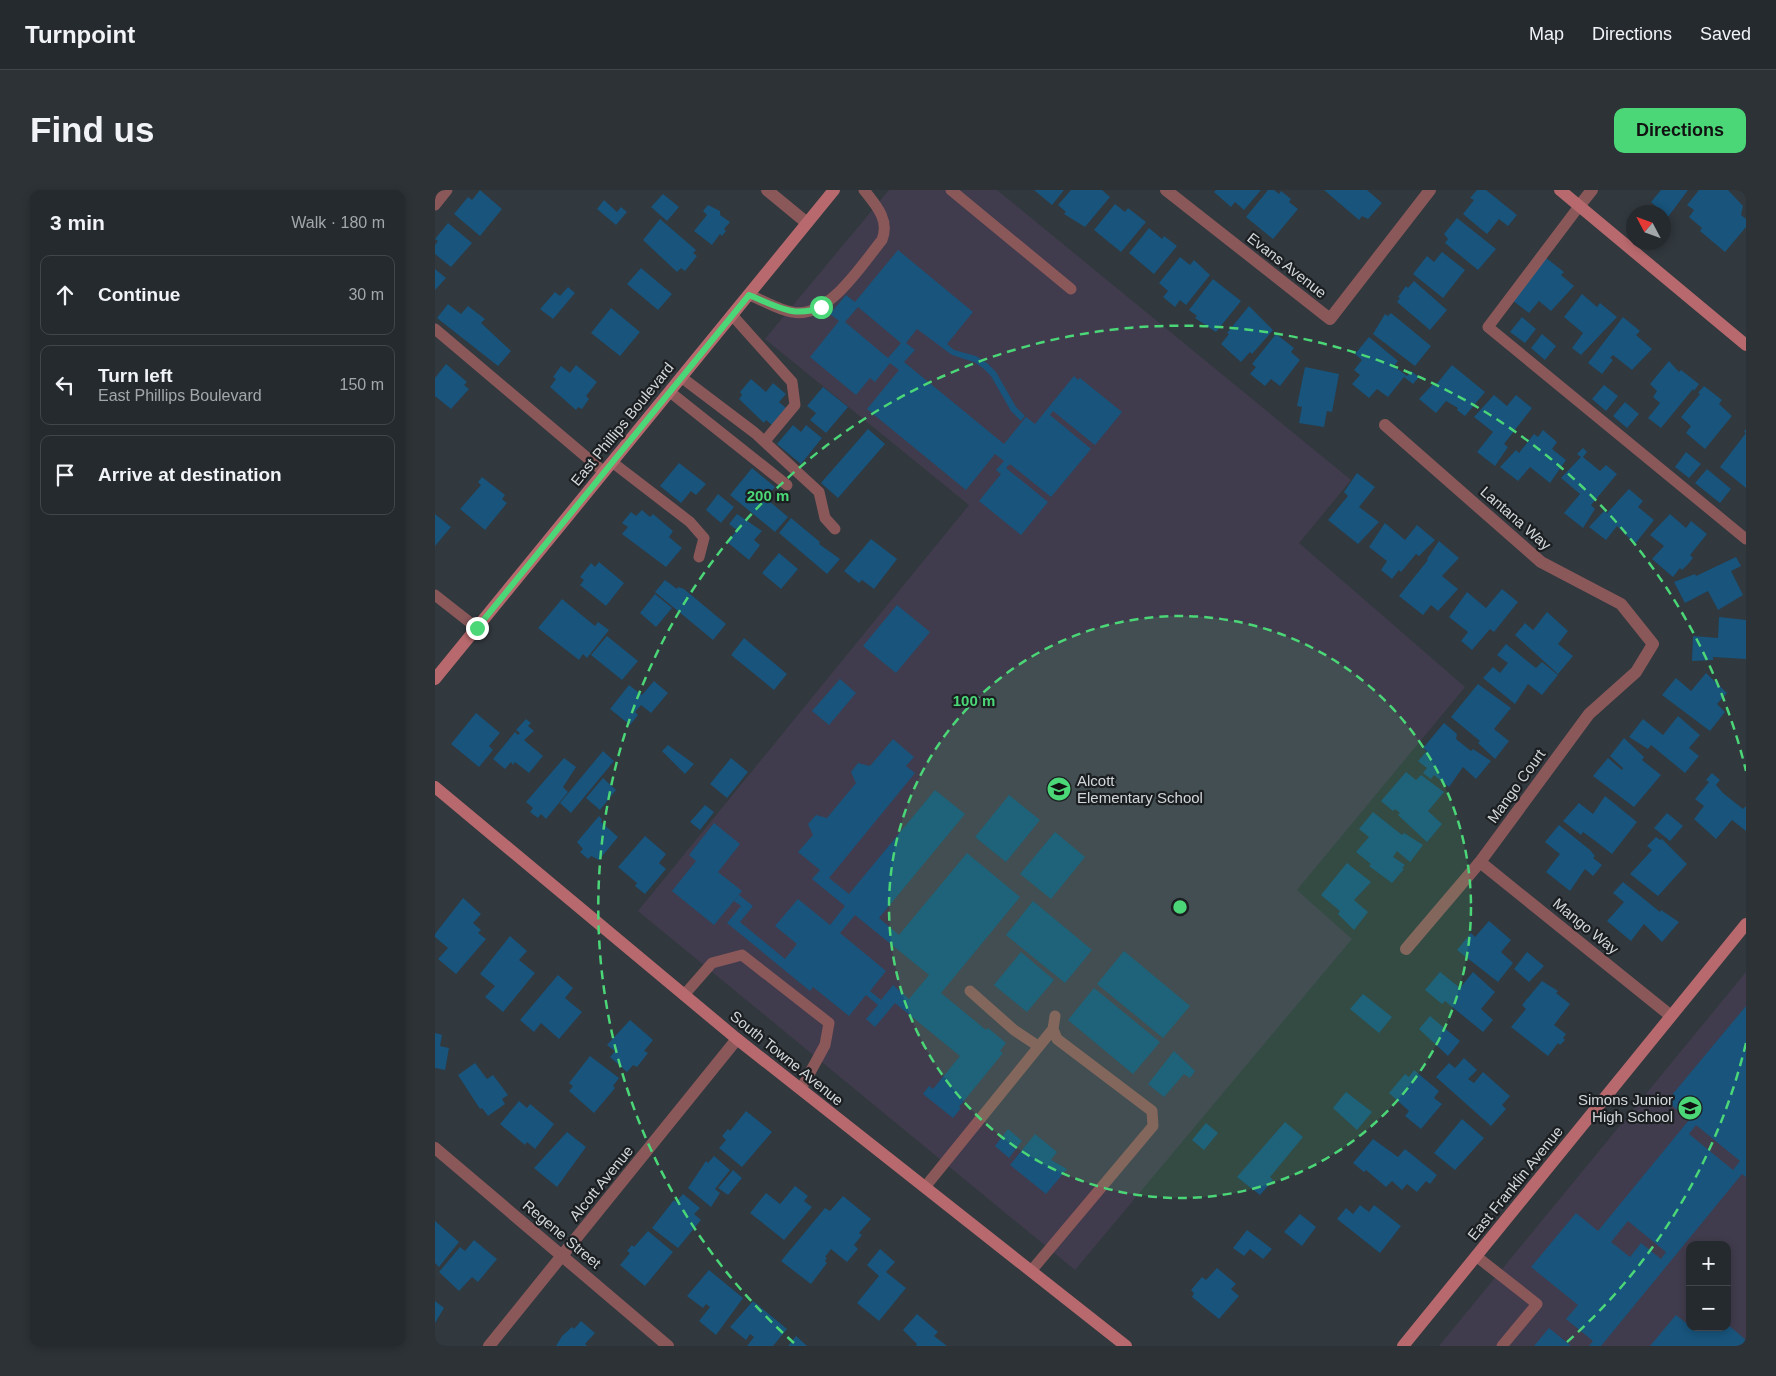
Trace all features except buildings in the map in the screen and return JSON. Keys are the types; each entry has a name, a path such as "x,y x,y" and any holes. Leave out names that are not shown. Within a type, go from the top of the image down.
{"street":[{"path":"767,190 807,223"},
{"name":"East Phillips Boulevard","path":"436,674 477,628 834,190"},
{"name":"Evans Avenue","path":"1166,190 1330,319 1430,190"},
{"path":"1560,190 1746,345"},
{"path":"1580,205 1592,190"},
{"name":"Lantana Way","path":"1385,425 1541,562 1621,604 1653,644"},
{"name":"Mango Court","path":"1406,949 1480,862 1589,714 1636,672 1653,644"},
{"name":"South Towne Avenue","path":"435,787 737,1039 1126,1346"},
{"name":"Mango Way","path":"1480,862 1671,1016"},
{"name":"East Franklin Avenue","path":"1403,1346 1746,924"},
{"name":"Alcott Avenue","path":"489,1346 737,1039"},
{"name":"Regene Street","path":"435,1148 668,1346"}],"lane":[{"path":"435,205 447,190"},
{"path":"749,295 792,312 808,313 832,299 882,240 886,230 883,216 864,190"},
{"path":"951,190 1071,289"},
{"path":"1580,205 1488,327 1746,539"},
{"path":"732,315 792,382 795,405 765,441"},
{"path":"435,329 604,472"},
{"path":"681,377 765,441 819,492 825,518 835,529"},
{"path":"670,392 787,485"},
{"path":"612,462 690,522 704,538 699,557"},
{"path":"435,595 477,628"},
{"path":"685,995 712,963 742,955 795,995 829,1024 825,1045 801,1089"},
{"path":"970,991 1014,1030 1039,1046"},
{"path":"1031,1271 1153,1126 1152,1111 1057,1039 1053,1029 1055,1016"},
{"path":"925,1187 1053,1029"},
{"path":"1477,1256 1537,1304 1502,1346"}],"shaded area":[{"name":"Alcott Elementary School","path":"889,190 997,190 1351,480 1299,543 1465,687 1297,890 1352,939 1075,1270 638,911 969,505 765,339"},
{"name":"Simons Junior High School","path":"1746,972 1746,1346 1439,1346"}],"place":[{"name":"Alcott Elementary School","path":"1059,789"},
{"name":"Simons Junior High School","path":"1690,1108"}],"route":[{"path":"477,628 749,295 792,312 808,313 821,307"}]}
